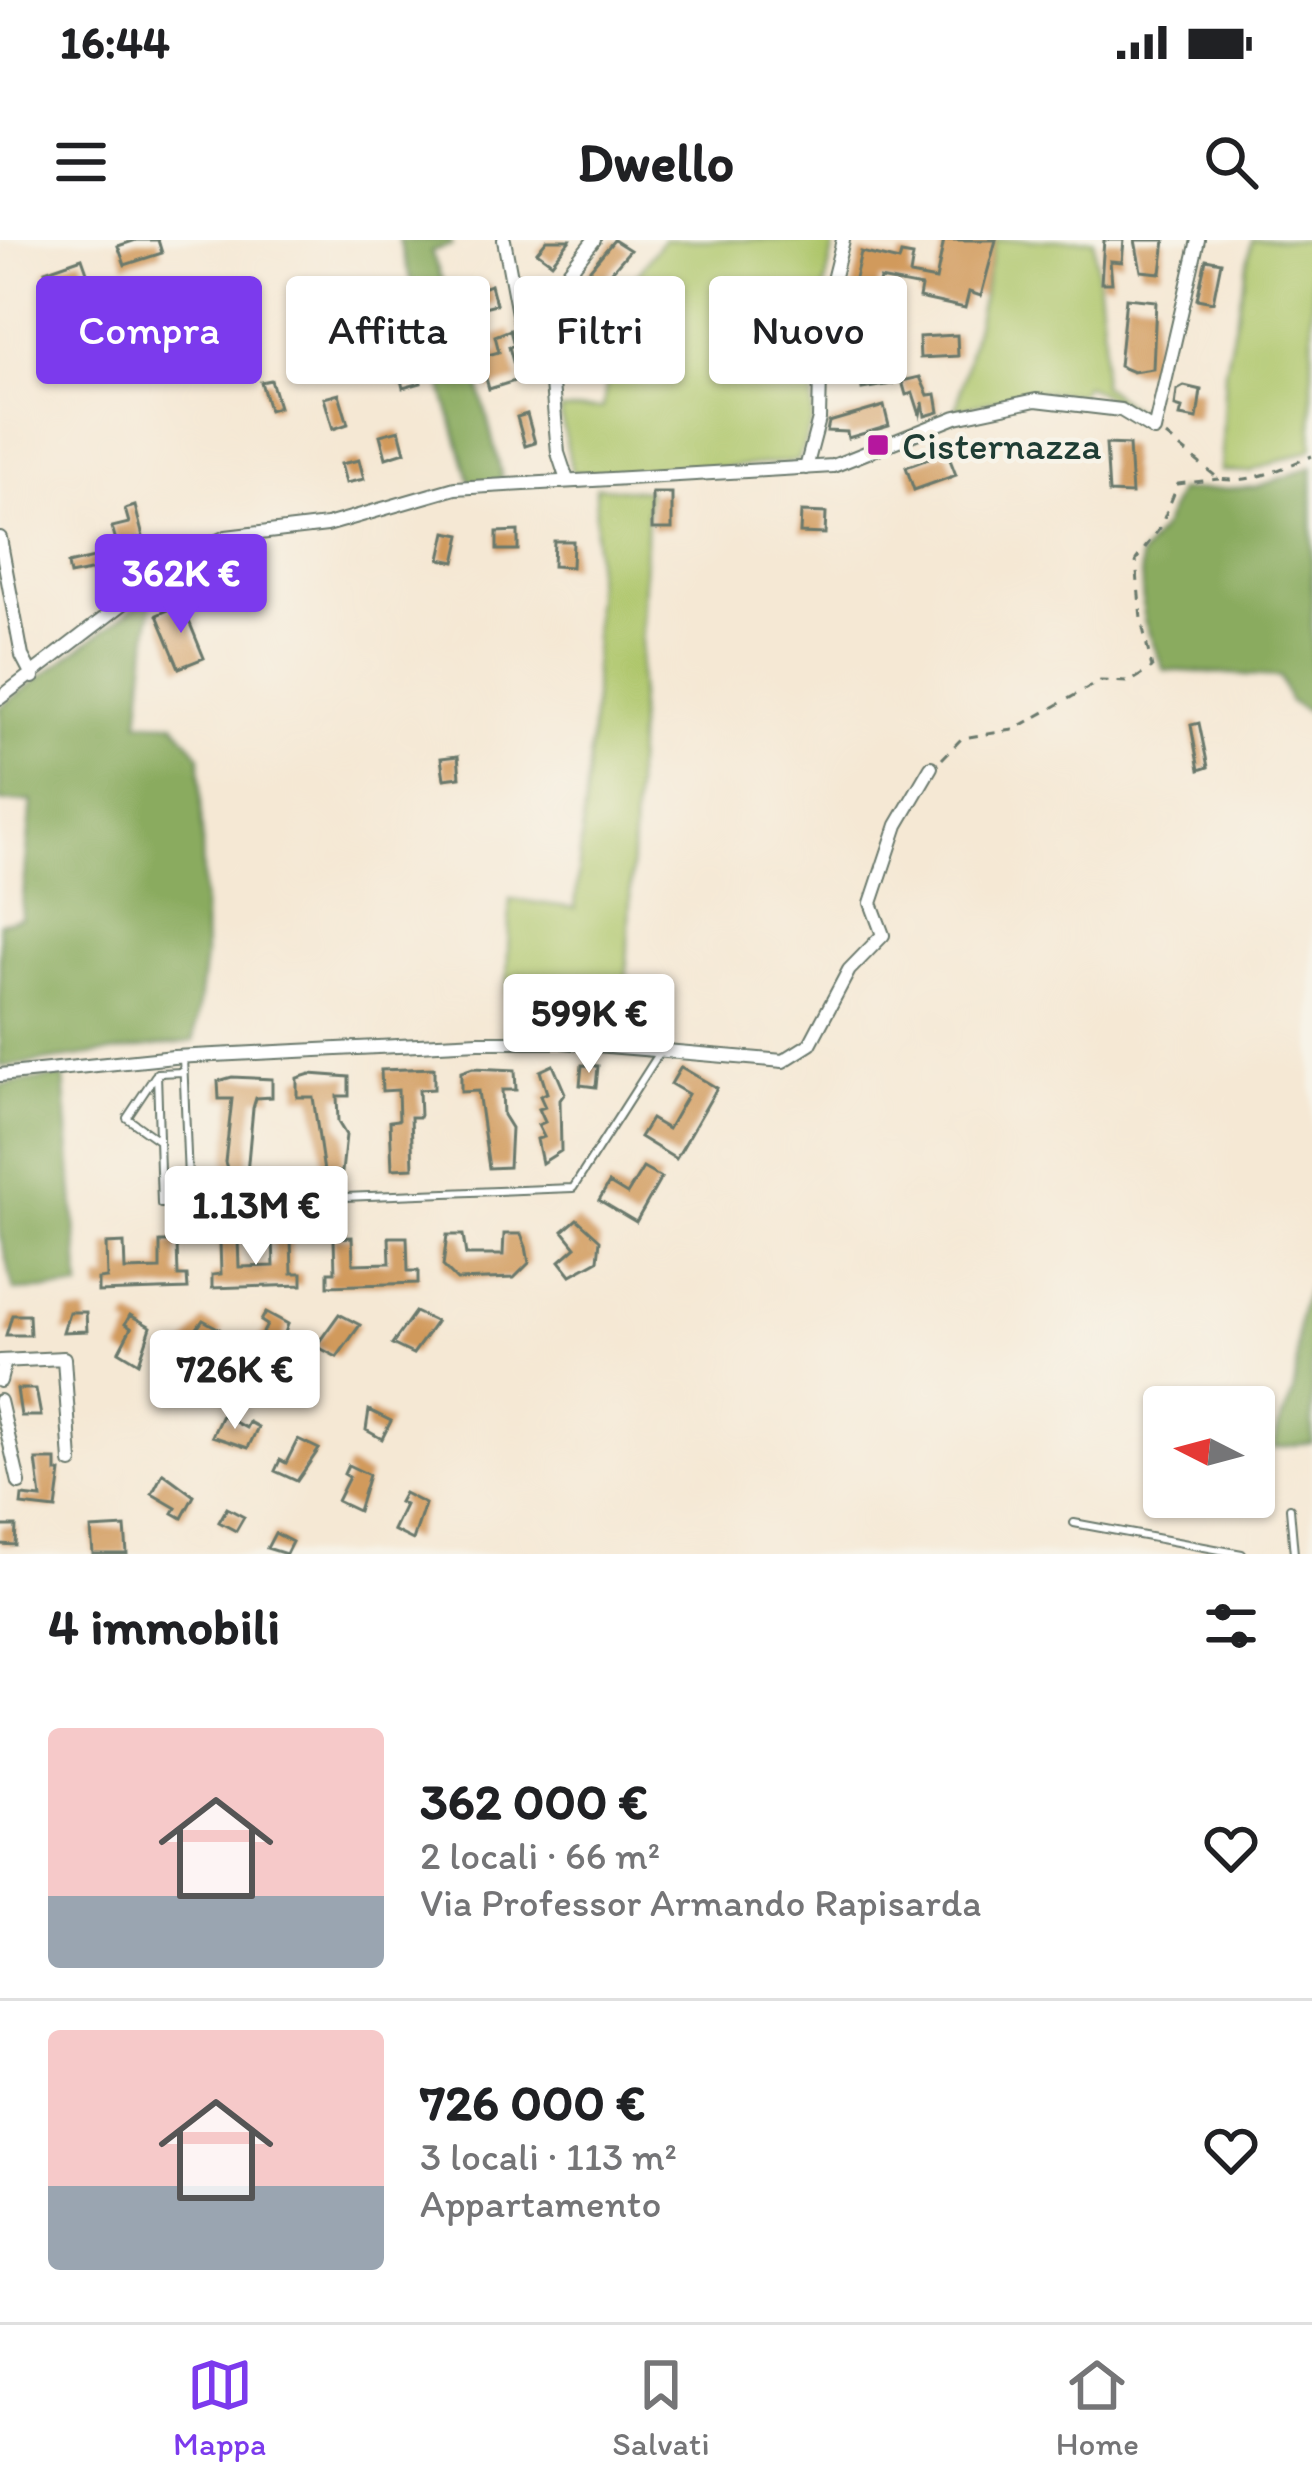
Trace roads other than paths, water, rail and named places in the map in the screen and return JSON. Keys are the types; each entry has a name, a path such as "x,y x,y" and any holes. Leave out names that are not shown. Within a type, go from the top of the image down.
{"street":[{"path":"504,240 514,290"},
{"path":"565,276 594,240"},
{"path":"806,468 818,418 821,328 843,240"},
{"path":"0,698 209,542 327,525 437,491 566,481 620,483 850,461 956,417 1036,400 1121,410 1154,430 1198,240"},
{"path":"552,384 558,453 566,481"},
{"path":"0,538 22,656 32,676"},
{"path":"0,1075 183,1057 479,1042 662,1048 783,1061 810,1044 849,970 883,935 872,903 897,825 931,767"},
{"path":"0,1381 2,1361 64,1358 71,1462"},
{"path":"0,1401 19,1484"}],"lane":[{"path":"158,1073 161,1204 573,1188 662,1048"},
{"path":"183,1057 189,1203"},
{"path":"158,1073 184,1072"},
{"path":"158,1073 127,1118 159,1140"},
{"path":"1289,1508 1294,1554"},
{"path":"1074,1523 1242,1554"}],"place":[{"name":"Cisternazza","path":"878,445"}]}
